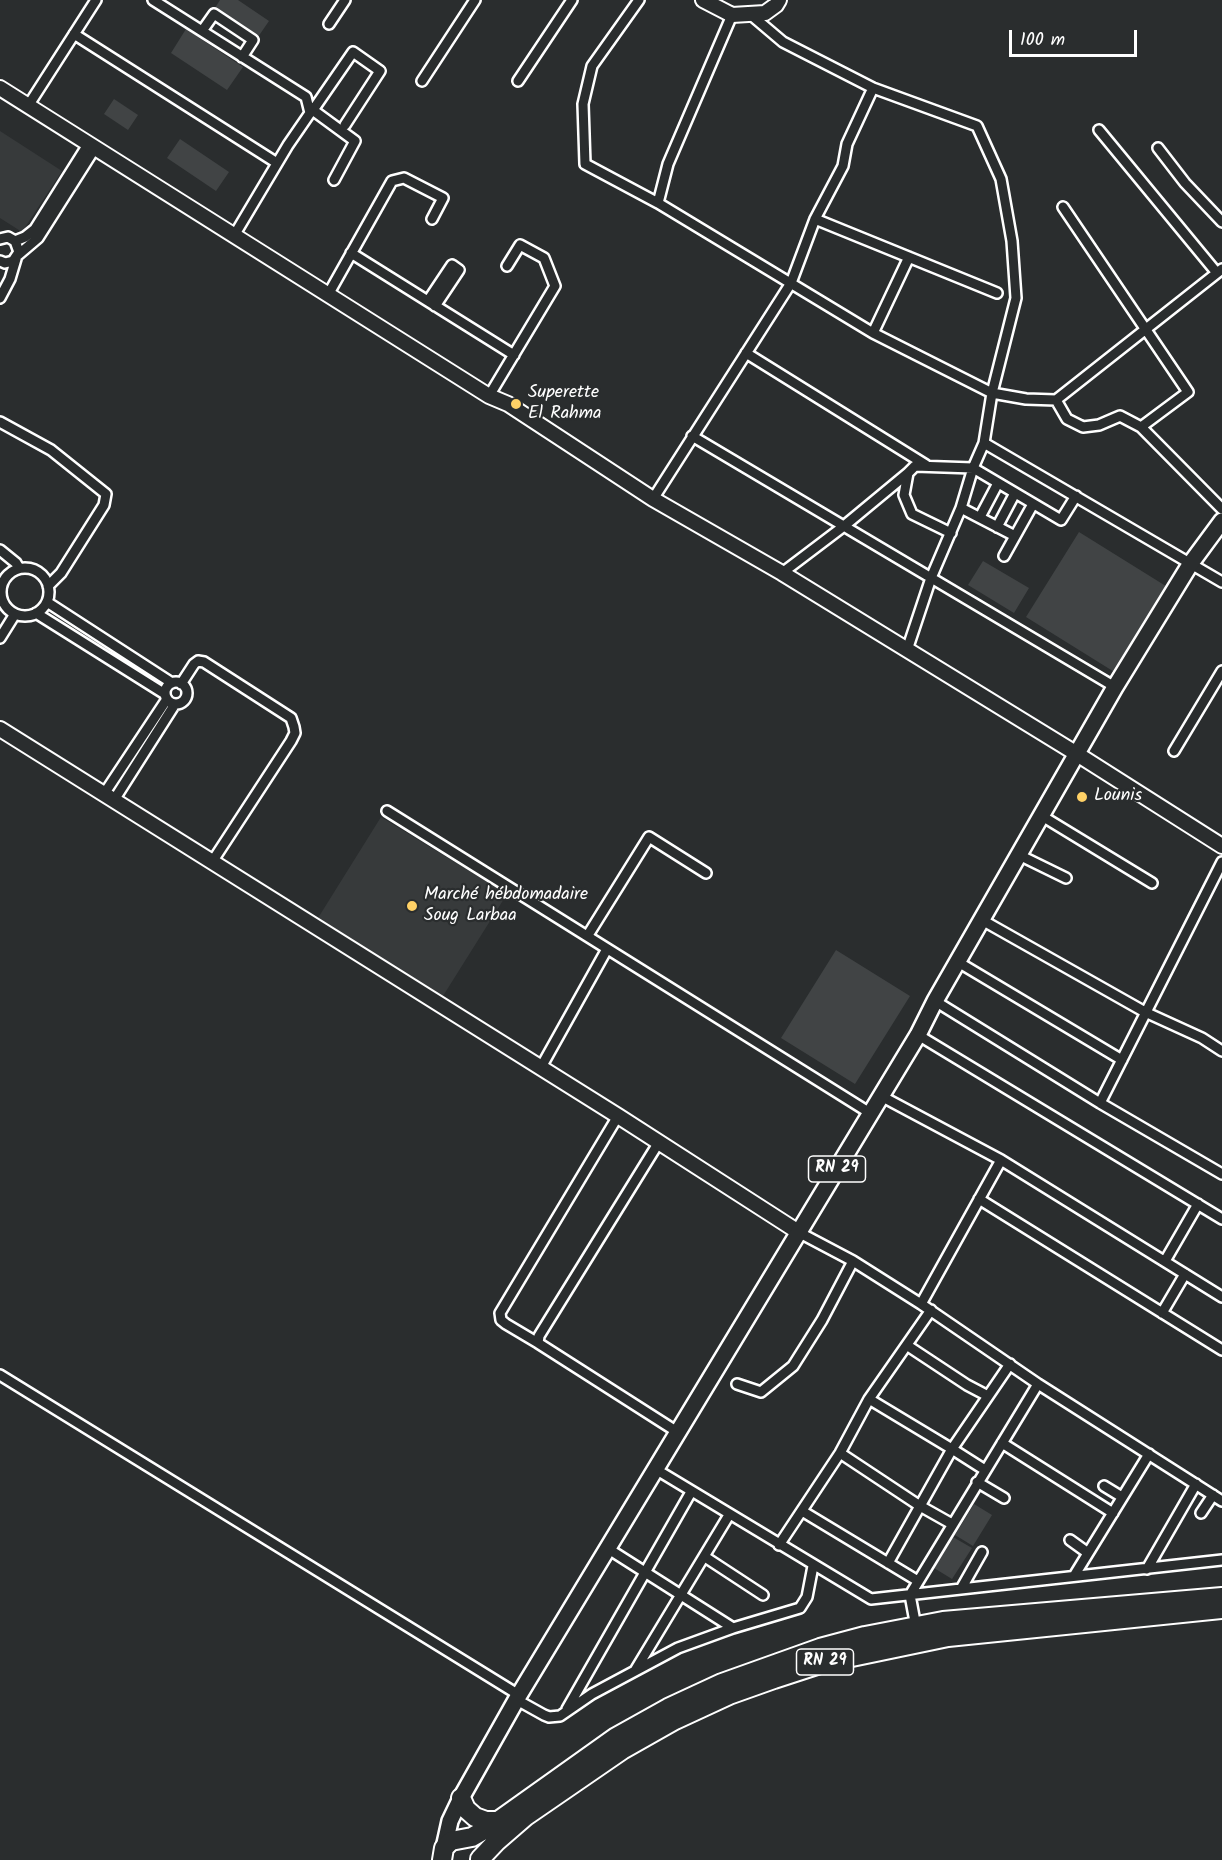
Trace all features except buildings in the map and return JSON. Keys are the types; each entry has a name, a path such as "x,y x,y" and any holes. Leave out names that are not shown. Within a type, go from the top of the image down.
{"highway":[{"name":"RN 29","path":"463,1838 498,1821 616,1737 677,1704 722,1683 820,1647 865,1635 943,1621 1222,1597"},
{"name":"RN 29","path":"480,1860 496,1842 526,1816 622,1750 686,1715 729,1695 774,1679 823,1663 948,1637 1222,1609"},
{"path":"461,1798 466,1809 475,1817 486,1821 498,1821"},
{"path":"443,1854 451,1841 463,1838 471,1841 478,1848 480,1860"}],"main road":[{"name":"RN 29","path":"443,1854 452,1816 518,1697 918,1035 935,1001 1115,687 1191,563 1222,521"},
{"path":"452,1816 463,1838"}],"street":[{"path":"28,106 96,0"},
{"path":"329,24 345,0"},
{"path":"422,81 475,0"},
{"path":"518,81 572,0"},
{"path":"639,0 592,66 583,104 585,164 658,203 873,333 992,393 1026,399 1056,400 1220,271 1099,130"},
{"path":"703,0 732,15 765,13 779,0"},
{"path":"159,2 306,98 311,109 355,141 334,180"},
{"path":"202,31 214,14 253,40 242,57"},
{"path":"750,14 783,42 873,88 977,126 1001,179 1012,241 1016,298 992,393 984,443 907,650"},
{"path":"658,203 668,164 732,15"},
{"path":"74,34 277,163"},
{"path":"234,234 311,109 353,52 380,71 345,125"},
{"path":"0,88 329,293 489,396 507,404 653,499 782,573 1221,843"},
{"path":"653,499 791,283 815,219 843,165 847,144 873,88"},
{"path":"15,241 35,229 92,146"},
{"path":"0,261 9,263 38,238 92,146"},
{"path":"1158,148 1185,183 1222,222"},
{"path":"329,293 392,181 404,178 443,198 432,219"},
{"path":"1064,207 1188,392 1141,427"},
{"path":"815,219 997,293"},
{"path":"0,239 8,237 15,241 19,248 10,279 0,298"},
{"path":"489,396 555,286 544,258 520,245 507,266"},
{"path":"351,253 514,355"},
{"path":"873,333 909,257"},
{"path":"746,354 926,465"},
{"path":"1056,400 1067,419 1083,427 1099,425 1120,416 1141,427 1222,509"},
{"path":"0,422 51,450 106,494 104,505 61,573 48,586"},
{"path":"692,436 1115,687"},
{"path":"984,443 1222,582"},
{"path":"782,573 844,526 915,466 973,468 1061,520 1076,496"},
{"path":"908,473 904,495 912,514 951,533"},
{"path":"980,518 998,483"},
{"path":"997,526 1015,493"},
{"path":"1004,556 1033,504"},
{"path":"961,508 1015,536"},
{"path":"0,550 19,568"},
{"path":"19,568 35,570 43,576 48,586 47,602 36,613 25,616 15,614 3,603 1,592 6,577 19,568"},
{"path":"36,613 169,699 179,703 186,696 185,687 47,602"},
{"path":"0,638 15,614"},
{"path":"109,797 169,699 168,685 177,683 198,661 204,662 293,721 295,733 212,862"},
{"path":"1174,750 1222,671"},
{"path":"0,729 618,1116 800,1233 853,1261 931,1310 1038,1384 1222,1501"},
{"path":"387,811 588,934 608,949 870,1113"},
{"path":"1042,816 1152,883"},
{"path":"588,934 650,837 706,873"},
{"path":"1019,855 1066,878"},
{"path":"1100,1103 1222,862"},
{"path":"982,920 1145,1012 1202,1038 1222,1051"},
{"path":"540,1069 608,949"},
{"path":"958,962 1122,1060"},
{"path":"935,1001 1100,1103 1222,1174"},
{"path":"918,1035 1222,1219"},
{"path":"881,1096 1000,1160 1222,1297"},
{"path":"618,1116 500,1313 501,1320 679,1433"},
{"path":"538,1343 539,1336 659,1142"},
{"path":"921,1304 1000,1160"},
{"path":"979,1199 1222,1350"},
{"path":"1165,1261 1198,1204"},
{"path":"737,1384 761,1392 793,1366 822,1320 853,1261"},
{"path":"1162,1313 1185,1274"},
{"path":"780,1545 840,1453 869,1399 931,1310"},
{"path":"908,1346 967,1385 988,1396"},
{"path":"888,1563 952,1449 1010,1364"},
{"path":"0,1375 549,1717 565,1713 592,1694 678,1648 733,1628 800,1608 807,1597 813,1566"},
{"path":"916,1627 910,1595 1038,1384"},
{"path":"869,1399 985,1470"},
{"path":"1002,1443 1113,1513"},
{"path":"840,1453 920,1506 952,1524"},
{"path":"1074,1576 1149,1454"},
{"path":"657,1470 871,1599 1222,1560"},
{"path":"977,1482 1004,1498"},
{"path":"1147,1569 1196,1484"},
{"path":"1104,1486 1122,1497"},
{"path":"565,1713 691,1492"},
{"path":"1201,1513 1212,1495"},
{"path":"802,1511 918,1581"},
{"path":"635,1671 729,1515"},
{"path":"1070,1540 1088,1552"},
{"path":"607,1548 733,1628"},
{"path":"961,1589 982,1552"},
{"path":"705,1557 763,1595"}],"shaded area":[{"path":"220,0 238,0 269,21 258,37 215,8"},
{"path":"186,29 243,67 227,90 171,53"},
{"path":"114,99 138,115 128,130 104,114"},
{"path":"0,131 62,171 22,232 0,218"},
{"path":"180,139 229,172 216,191 167,158"},
{"path":"1079,532 1169,588 1116,673 1026,617"},
{"path":"983,561 1029,588 1014,613 968,585"},
{"name":"Marché hébdomadaire Soug Larbaa","path":"381,817 507,894 443,996 318,918"},
{"path":"836,950 910,996 855,1084 781,1038"},
{"path":"974,1504 992,1515 973,1546 955,1535"},
{"path":"953,1537 972,1548 952,1579 934,1568"}],"place":[{"name":"Superette El Rahma","path":"516,404"},
{"name":"Lounis","path":"1082,797"},
{"name":"Marché hébdomadaire Soug Larbaa","path":"412,906"}]}
